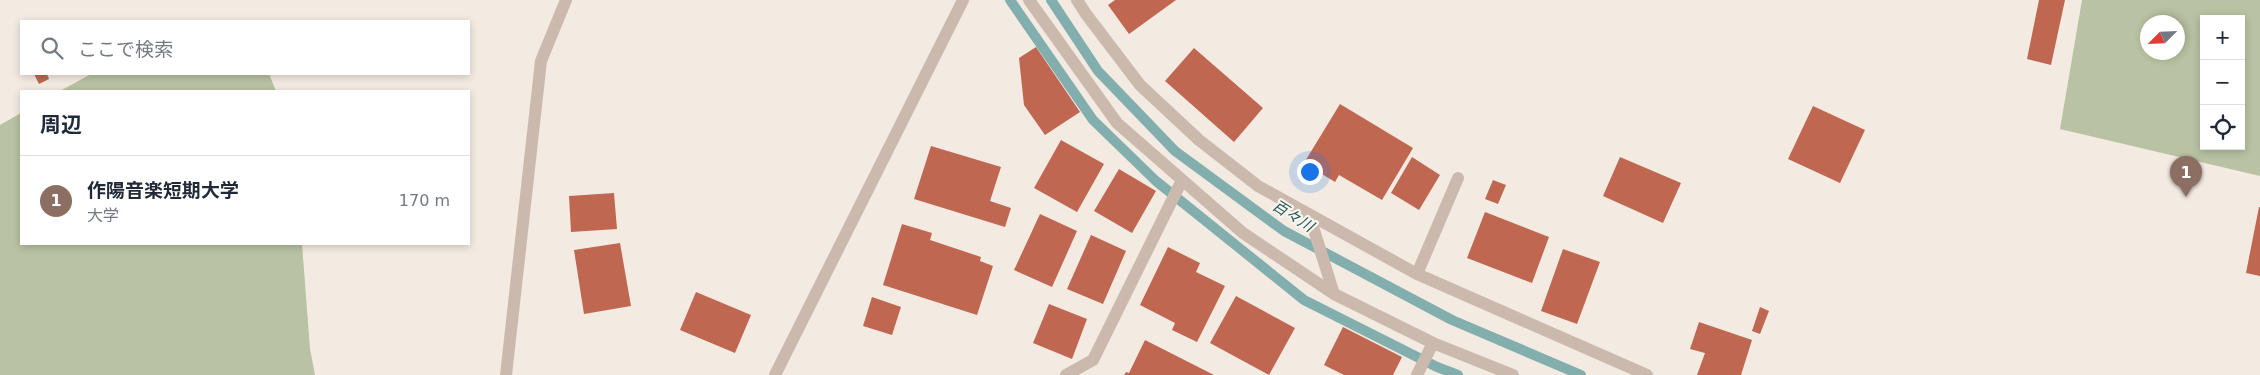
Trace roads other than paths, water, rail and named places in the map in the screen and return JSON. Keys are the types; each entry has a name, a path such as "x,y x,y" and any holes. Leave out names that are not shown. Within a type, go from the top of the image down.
{"street":[{"path":"506,375 541,61 566,0"},
{"path":"775,375 962,0"},
{"path":"1029,0 1118,123 1177,191 1334,294 1433,344 1513,375"},
{"path":"1078,0 1086,14 1140,85 1199,140 1258,186 1311,219 1417,274 1647,375"},
{"path":"1417,274 1458,178"},
{"path":"1066,375 1093,360 1177,191"},
{"path":"1311,219 1334,294"},
{"path":"1422,366 1433,344"}],"waterway":[{"path":"1010,0 1093,120 1156,181 1304,300 1437,367 1458,375"},
{"name":"百々川","path":"1051,0 1098,71 1175,151 1284,231 1452,320 1581,375"}],"place":[{"name":"作陽音楽短期大学","path":"2186,197"}]}
